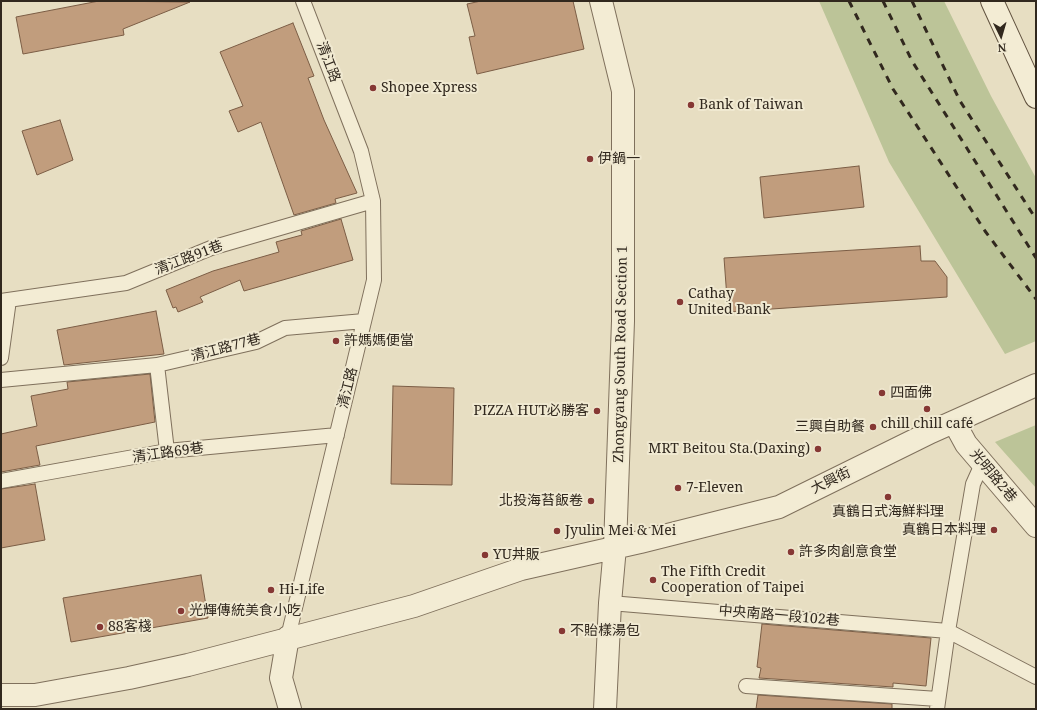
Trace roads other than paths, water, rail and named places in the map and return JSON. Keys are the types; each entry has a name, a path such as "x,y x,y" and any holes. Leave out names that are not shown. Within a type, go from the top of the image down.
{"street":[{"name":"Zhongyang South Road Section 1","path":"601,1 623,91 623,322 615,547 610,603 605,709"},
{"path":"992,1 1036,97"},
{"name":"大興街","path":"1,695 35,695 129,678 188,665 414,606 521,569 779,507 954,422 1036,385"},
{"name":"光明路2巷","path":"954,422 966,444 1036,526"},
{"name":"清江路","path":"288,638 281,678 290,709"}],"lane":[{"name":"清江路","path":"288,638 374,280 373,201 361,151 308,2"},
{"name":"清江路91巷","path":"5,300 126,283 211,248 373,201"},
{"path":"1,358 5,300"},
{"name":"清江路77巷","path":"1,380 158,365 256,342 285,328 364,321"},
{"path":"158,365 167,451"},
{"name":"清江路69巷","path":"1,481 167,451 337,435"},
{"path":"746,686 938,704 948,631 973,484 982,464"},
{"name":"中央南路一段102巷","path":"610,603 948,631 1036,677"}],"railway":[{"path":"849,1 893,89 985,231 1036,299"},
{"path":"883,1 912,61 1036,258"},
{"path":"912,1 960,101 1036,219"}],"place":[{"name":"Shopee Xpress","path":"373,88"},
{"name":"Bank of Taiwan","path":"691,105"},
{"name":"伊鍋一","path":"590,159"},
{"name":"Cathay United Bank","path":"680,302"},
{"name":"許媽媽便當","path":"336,341"},
{"name":"四面佛","path":"882,393"},
{"name":"chill chill café","path":"927,409"},
{"name":"PIZZA HUT必勝客","path":"597,411"},
{"name":"三興自助餐","path":"873,427"},
{"name":"MRT Beitou Sta.(Daxing)","path":"818,449"},
{"name":"7-Eleven","path":"678,488"},
{"name":"真鶴日式海鮮料理","path":"888,497"},
{"name":"北投海苔飯卷","path":"591,501"},
{"name":"真鶴日本料理","path":"994,530"},
{"name":"Jyulin Mei & Mei","path":"557,531"},
{"name":"許多肉創意食堂","path":"791,552"},
{"name":"YU丼販","path":"485,555"},
{"name":"The Fifth Credit Cooperation of Taipei","path":"653,580"},
{"name":"Hi-Life","path":"271,590"},
{"name":"光輝傳統美食小吃","path":"181,611"},
{"name":"88客棧","path":"100,627"},
{"name":"不貽樣湯包","path":"562,631"}]}
